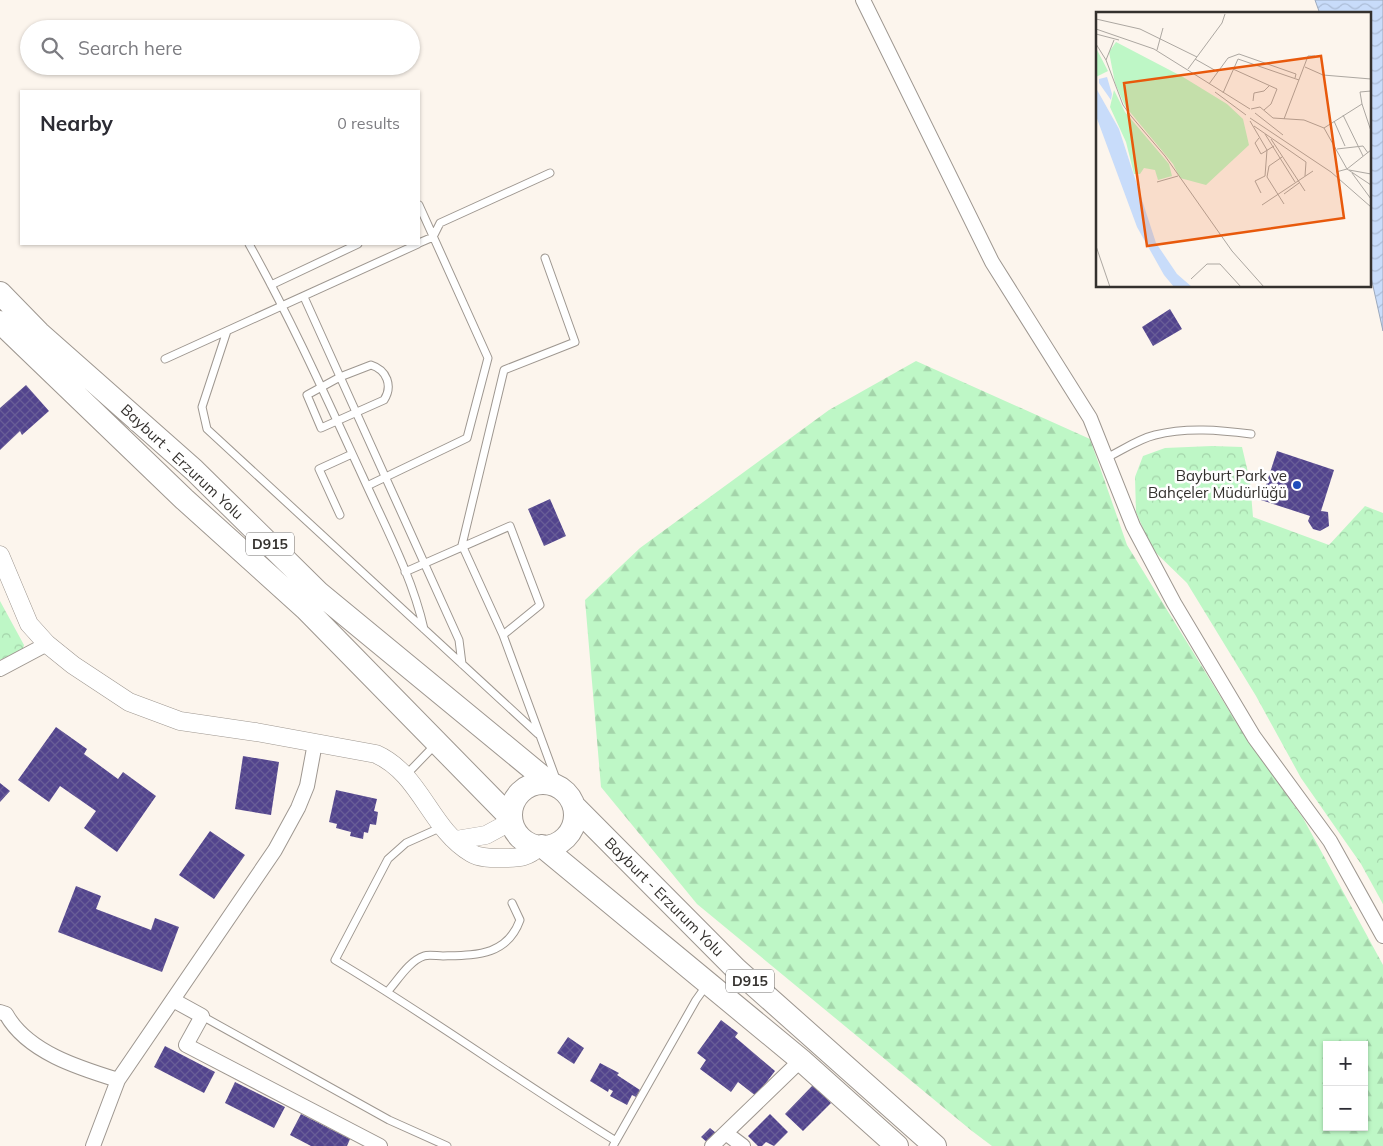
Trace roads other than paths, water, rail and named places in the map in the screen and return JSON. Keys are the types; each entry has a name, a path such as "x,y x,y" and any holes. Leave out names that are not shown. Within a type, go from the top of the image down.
{"highway":[{"name":"Bayburt - Erzurum Yolu","path":"0,293 39,333 194,470 319,593 566,792 574,806 736,969 935,1146"},
{"name":"Bayburt - Erzurum Yolu","path":"2,327 184,499 306,609 438,742 512,820 518,835 525,841 541,846 708,983 801,1060 896,1146"},
{"path":"512,820 514,801 525,788 542,783 555,785"},
{"path":"541,846 558,843 570,831 574,823 574,806"}],"street":[{"path":"863,0 992,262 1090,418 1133,526 1174,603 1254,737 1330,841 1383,936"},
{"path":"0,555 29,624 47,644 73,665 129,702 172,718 376,754 390,761 406,776 442,826 471,853 489,858 523,857 532,854 541,846"},
{"path":"0,668 47,644"},
{"path":"93,1146 118,1080 275,850 292,820 307,786 315,743"},
{"path":"456,840 486,834 512,820"},
{"path":"173,1000 202,1016 186,1044 380,1146"},
{"path":"0,1012 6,1014 12,1026 26,1037 60,1058 118,1080"},
{"path":"712,1146 727,1134 801,1060"},
{"path":"727,1134 743,1146"}],"lane":[{"path":"420,242 433,237 440,222 550,173"},
{"path":"367,486 467,438 488,358 420,207"},
{"path":"250,245 284,306 367,486 417,599 424,630"},
{"path":"271,284 356,245"},
{"path":"396,245 399,252"},
{"path":"165,359 304,297 414,245"},
{"path":"545,258 575,342 504,370 462,545 503,635 555,785"},
{"path":"304,297 459,640 462,664"},
{"path":"227,331 202,406 207,429 539,735"},
{"path":"370,365 380,369 387,377 389,387 384,400 321,428 307,395 340,377 370,365"},
{"path":"1106,458 1153,435 1212,430 1251,434"},
{"path":"340,515 319,469 352,454"},
{"path":"405,572 462,545 510,526 540,605 503,635"},
{"path":"406,776 438,742"},
{"path":"442,826 406,843 388,859 336,960 388,991 541,1096 615,1144 696,1000 708,983"},
{"path":"388,991 413,962 424,956 466,955 495,950 516,931 520,920 512,903"},
{"path":"202,1016 389,1120 447,1146"}],"water":[{"path":"1315,0 1383,0 1383,331 1370,272 1370,12 1319,12"}],"place":[{"name":"Bayburt Park ve Bahçeler Müdürlüğü","path":"1297,485"}]}
